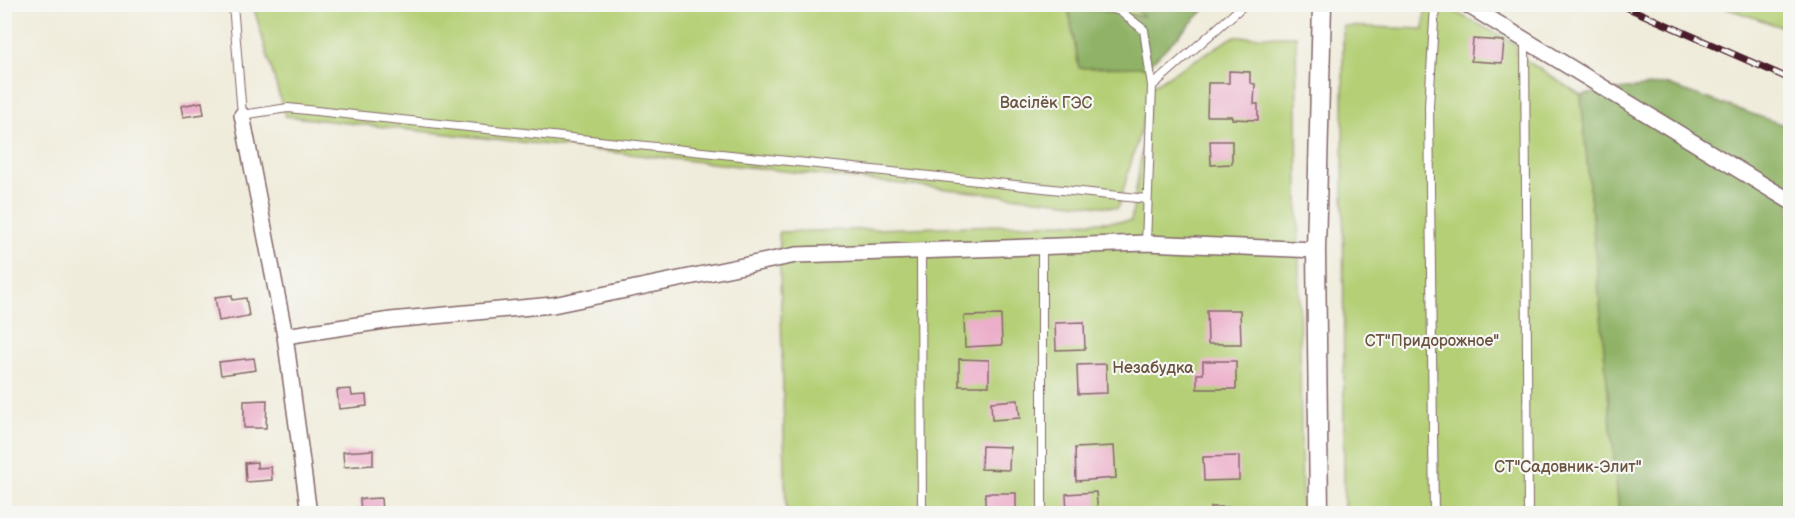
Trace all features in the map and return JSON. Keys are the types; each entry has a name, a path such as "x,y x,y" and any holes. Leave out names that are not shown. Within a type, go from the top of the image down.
{"street":[{"path":"1319,513 1316,250 1322,4"},
{"path":"1466,4 1525,42 1791,201"},
{"path":"242,115 285,336 309,513"},
{"path":"285,336 391,320 553,305 796,255 1146,243 1316,250"}],"lane":[{"path":"232,4 242,115 288,108 1147,199"},
{"path":"1095,4 1120,11"},
{"path":"1114,4 1144,30 1152,86 1146,243"},
{"path":"1152,86 1245,4"},
{"path":"1434,513 1429,106 1435,4"},
{"path":"1525,42 1528,513"},
{"path":"1042,247 1042,513"},
{"path":"921,252 922,513"}],"green space":[{"path":"253,5 1133,5 1144,16 1152,86 1233,37 1296,36 1302,513 786,513 779,232 1131,221 1151,94 1118,208 285,116"},
{"path":"1133,5 1209,5 1147,67 1079,68 1068,7 1143,16"},
{"name":"СТ\"Придорожное\"","path":"1425,5 1442,5 1516,44 1516,54 1581,95 1619,513 1344,513 1343,26 1424,29"},
{"path":"1717,5 1790,5 1790,30"},
{"path":"1665,84 1790,127 1790,513 1619,513 1581,95"}],"building":[{"path":"1473,39 1504,41 1502,63 1471,61"},
{"path":"1229,71 1250,72 1250,83 1255,84 1254,104 1258,104 1258,120 1232,119 1232,116 1207,116 1208,83 1229,83"},
{"path":"202,102 204,114 183,117 181,106"},
{"path":"1210,141 1232,141 1232,164 1211,165"},
{"path":"232,295 232,300 246,298 249,316 219,321 215,297"},
{"path":"1207,310 1240,310 1241,344 1208,344"},
{"path":"1001,315 1002,345 965,347 964,316"},
{"path":"1084,322 1085,349 1056,350 1055,323"},
{"path":"254,358 256,370 221,375 219,362"},
{"path":"959,359 989,360 989,386 959,386"},
{"path":"1203,361 1236,361 1236,389 1197,389 1197,374 1203,374"},
{"path":"1106,364 1107,393 1078,394 1077,365"},
{"path":"351,389 352,396 366,395 367,406 339,409 337,390"},
{"path":"267,400 266,428 244,428 244,401"},
{"path":"1018,400 1020,418 992,420 991,402"},
{"path":"982,446 1010,447 1009,470 981,469"},
{"path":"1114,446 1116,478 1076,481 1075,448"},
{"path":"373,450 373,465 344,467 343,452"},
{"path":"1239,456 1239,480 1204,481 1203,457"},
{"path":"257,462 257,468 271,467 272,480 246,482 245,463"},
{"path":"1096,492 1098,514 1067,514 1066,494"},
{"path":"985,493 1016,493 1016,514 985,514"},
{"path":"381,498 382,513 361,514 360,499"},
{"path":"1211,507 1234,507 1234,514 1210,514"}],"railway":[{"path":"1619,4 1790,79"}],"park label":[{"name":"Васілёк ГЭС","path":"1046,102"},
{"name":"Незабудка","path":"1153,367"},
{"name":"СТ\"Садовник-Элит\"","path":"1568,466"}]}
